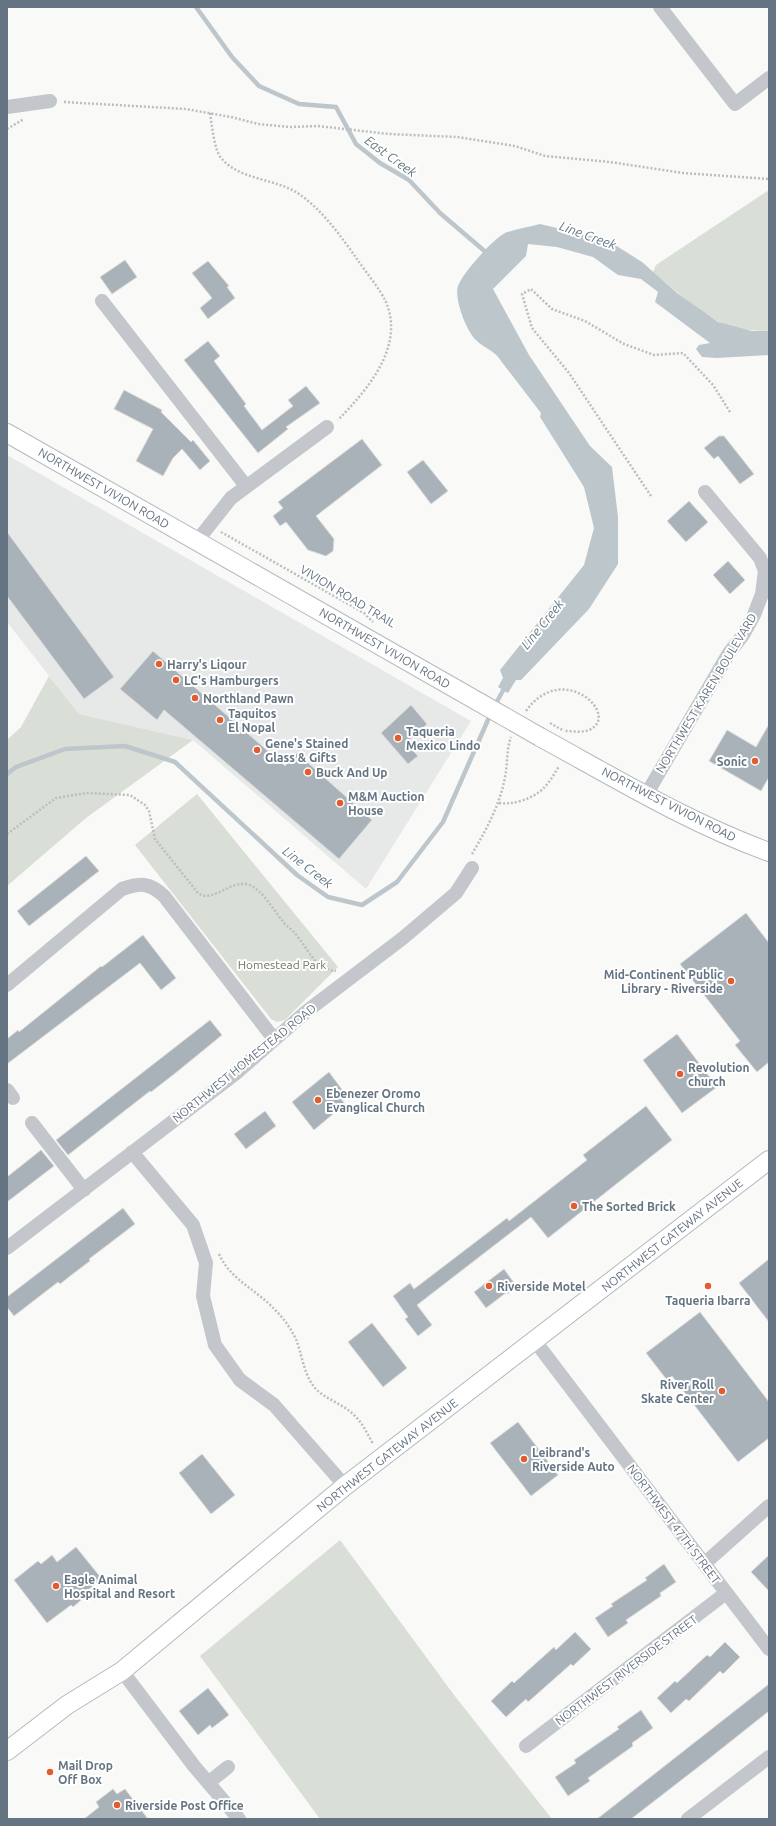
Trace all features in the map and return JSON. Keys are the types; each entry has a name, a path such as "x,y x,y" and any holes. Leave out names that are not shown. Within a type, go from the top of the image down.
{"main road":[{"name":"NORTHWEST VIVION ROAD","path":"7,433 456,689 646,795 700,823 769,852"},
{"name":"NORTHWEST GATEWAY AVENUE","path":"7,1751 67,1705 122,1671 345,1486 769,1160"}],"street":[{"path":"660,7 735,104 769,78"},
{"path":"7,107 50,101"},
{"path":"102,301 246,486"},
{"path":"197,541 208,525 231,498 327,427"},
{"name":"NORTHWEST KAREN BOULEVARD","path":"646,795 729,653 744,635 762,594 766,571 760,558 705,492"},
{"name":"NORTHWEST HOMESTEAD ROAD","path":"7,1248 234,1074 307,1011 404,938 456,893 471,863"},
{"path":"7,985 122,889 137,884 145,884 157,889 164,896 274,1039"},
{"path":"32,1123 84,1190"},
{"path":"132,1152 193,1225 206,1263 203,1296 215,1345 240,1380 274,1405 345,1486"},
{"name":"NORTHWEST 47TH STREET","path":"535,1341 769,1649"},
{"path":"704,1564 769,1506"},
{"name":"NORTHWEST RIVERSIDE STREET","path":"526,1746 726,1593"},
{"path":"122,1671 208,1783 239,1819"},
{"path":"688,1819 769,1757"},
{"path":"208,1783 228,1767"}],"path":[{"path":"50,101 186,109 232,117 258,124 290,127 318,126 389,134 457,137 515,146 545,156 610,162 683,173 769,179"},
{"path":"210,113 218,154 223,161 248,175 294,191 305,198 340,234 385,301 390,318 391,337 382,365 345,413 337,421 327,427"},
{"path":"651,496 569,372 532,328 522,294 531,289 552,309 585,321 624,344 654,355 683,353 713,385 730,412"},
{"name":"VIVION ROAD TRAIL","path":"208,525 364,613 380,626"},
{"path":"522,716 530,704 542,694 558,689 572,690 587,696 596,705 598,718 596,725 588,730 564,731"},
{"path":"471,863 499,803 506,777 508,745 512,734"},
{"path":"499,803 513,803 536,795 550,782 559,766"},
{"path":"7,834 56,798 87,793 130,794 145,805 149,811 155,839 198,893 204,897 210,896 232,885 246,884 256,888 297,936 318,964 326,970 339,971"},
{"path":"217,1249 228,1270 238,1280 268,1302 290,1328 308,1376 314,1387 323,1395 352,1413 361,1423 373,1444"}],"shaded area":[{"path":"7,455 471,721 366,889 193,740 79,714 7,622"}],"green space":[{"path":"769,190 769,331 736,328 717,321 676,292 653,272 656,265"},
{"path":"49,676 79,714 193,740 86,818 7,886 7,740 21,727"},
{"name":"Homestead Park","path":"197,794 338,967 285,1020 277,1022 271,1019 135,845"},
{"path":"340,1540 454,1695 552,1819 320,1819 200,1656"}],"water":[{"path":"540,224 607,240 642,262 677,293 718,322 752,331 769,331 769,355 717,358 702,357 696,349 699,345 710,343 655,302 658,292 641,279 618,275 593,257 557,247 528,244 526,256 493,289 529,355 590,446 612,467 618,517 618,564 589,609 521,680 516,680 508,693 498,687 503,678 500,670 584,565 594,528 584,487 540,417 541,413 498,357 479,343 468,329 459,306 457,292 458,286 465,274 493,242 505,233"}],"building":[{"path":"125,260 137,277 112,294 100,277"},
{"path":"208,261 229,286 227,287 235,298 208,319 200,308 212,298 192,273"},
{"path":"208,341 220,356 214,361 246,404 244,406 262,430 293,406 288,400 306,386 320,403 286,427 288,429 258,453 184,360"},
{"path":"124,390 162,410 161,412 191,442 193,440 210,461 200,470 182,449 173,458 163,476 136,461 153,429 114,409"},
{"path":"719,436 724,436 754,474 740,484 718,456 714,459 704,448"},
{"path":"362,439 382,465 316,516 334,539 333,551 326,556 308,550 286,522 280,526 273,516 283,508 278,502"},
{"path":"423,460 448,491 431,504 407,472"},
{"path":"689,501 708,522 686,542 667,521"},
{"path":"7,532 114,677 84,699 7,596"},
{"path":"728,561 745,580 730,594 713,575"},
{"path":"153,651 285,766 297,753 372,820 339,859 164,710 157,720 120,689"},
{"name":"Taqueria Mexico Lindo","path":"411,705 427,724 406,743 418,756 408,764 381,733"},
{"path":"769,724 769,777 761,791 709,761 727,730 756,747"},
{"path":"86,856 99,871 29,926 17,911"},
{"name":"Mid-Continent Public Library - Riverside","path":"746,913 769,943 769,1062 757,1072 735,1045 740,1041 680,964"},
{"path":"143,935 176,978 161,990 140,963 7,1064 7,1039 18,1030 19,1032 101,966 102,967"},
{"path":"210,1020 222,1035 178,1071 68,1155 56,1140"},
{"name":"Revolution church","path":"677,1034 717,1087 682,1113 643,1060"},
{"name":"Ebenezer Oromo Evanglical Church","path":"329,1072 346,1095 341,1099 345,1104 314,1130 292,1102"},
{"path":"646,1106 672,1140 548,1238 531,1217 417,1305 432,1325 418,1336 405,1319 408,1317 393,1296 410,1283 414,1289 507,1218 509,1221 587,1160 583,1155"},
{"path":"265,1111 276,1126 246,1149 234,1134"},
{"path":"41,1150 54,1166 7,1202 7,1177"},
{"path":"123,1208 135,1224 89,1259 90,1261 60,1284 58,1282 14,1316 7,1307 7,1297"},
{"path":"769,1259 769,1322 739,1283"},
{"path":"504,1269 517,1287 508,1294 507,1292 486,1308 474,1292"},
{"name":"River Roll Skate Center","path":"700,1312 769,1402 769,1438 738,1462 672,1376 667,1380 646,1353"},
{"path":"372,1323 407,1368 383,1387 348,1342"},
{"name":"Leibrand's Riverside Auto","path":"518,1422 558,1475 531,1496 490,1443"},
{"path":"202,1454 235,1495 211,1514 179,1473"},
{"name":"Eagle Animal Hospital and Resort","path":"76,1547 102,1579 84,1593 86,1596 73,1607 71,1605 47,1623 14,1580 38,1561 41,1564 52,1555 57,1562"},
{"path":"769,1555 769,1591 751,1572"},
{"path":"664,1564 676,1582 660,1593 661,1596 626,1620 628,1623 608,1637 595,1618 613,1606 611,1604 647,1580 645,1578"},
{"path":"575,1632 591,1649 573,1666 571,1664 528,1702 526,1699 506,1717 491,1701 512,1681 514,1683 554,1647 556,1650"},
{"path":"725,1642 740,1657 723,1674 720,1671 689,1701 686,1699 671,1713 657,1698 675,1681 677,1683 707,1655 710,1657"},
{"path":"769,1684 769,1711 706,1761 631,1819 597,1819"},
{"path":"208,1688 229,1715 212,1728 210,1725 198,1735 179,1711"},
{"path":"641,1710 653,1728 632,1743 633,1746 588,1778 590,1781 568,1796 555,1777 576,1763 574,1760 619,1729 617,1727"},
{"name":"Riverside Post Office","path":"113,1789 117,1794 125,1789 148,1819 84,1819 99,1807 96,1802"}],"waterway":[{"name":"East Creek","path":"196,7 232,57 259,86 299,104 336,107 356,144 380,163 409,180 440,213 488,254"},
{"name":"Line Creek","path":"494,707 506,685"},
{"name":"Line Creek","path":"7,774 16,767 65,749 125,746 175,762 297,875 328,897 362,905 397,882 443,822 491,713"}],"place":[{"name":"Harry's Liqour","path":"159,664"},
{"name":"LC's Hamburgers","path":"176,680"},
{"name":"Northland Pawn","path":"195,698"},
{"name":"Taquitos El Nopal","path":"220,720"},
{"name":"Taqueria Mexico Lindo","path":"398,738"},
{"name":"Gene's Stained Glass & Gifts","path":"257,750"},
{"name":"Sonic","path":"755,761"},
{"name":"Buck And Up","path":"308,772"},
{"name":"M&M Auction House","path":"340,803"},
{"name":"Mid-Continent Public Library - Riverside","path":"731,981"},
{"name":"Revolution church","path":"680,1074"},
{"name":"Ebenezer Oromo Evanglical Church","path":"318,1100"},
{"name":"The Sorted Brick","path":"574,1206"},
{"name":"Riverside Motel","path":"489,1286"},
{"name":"Taqueria Ibarra","path":"708,1286"},
{"name":"River Roll Skate Center","path":"722,1391"},
{"name":"Leibrand's Riverside Auto","path":"524,1459"},
{"name":"Eagle Animal Hospital and Resort","path":"56,1586"},
{"name":"Mail Drop Off Box","path":"50,1772"},
{"name":"Riverside Post Office","path":"117,1805"}]}
